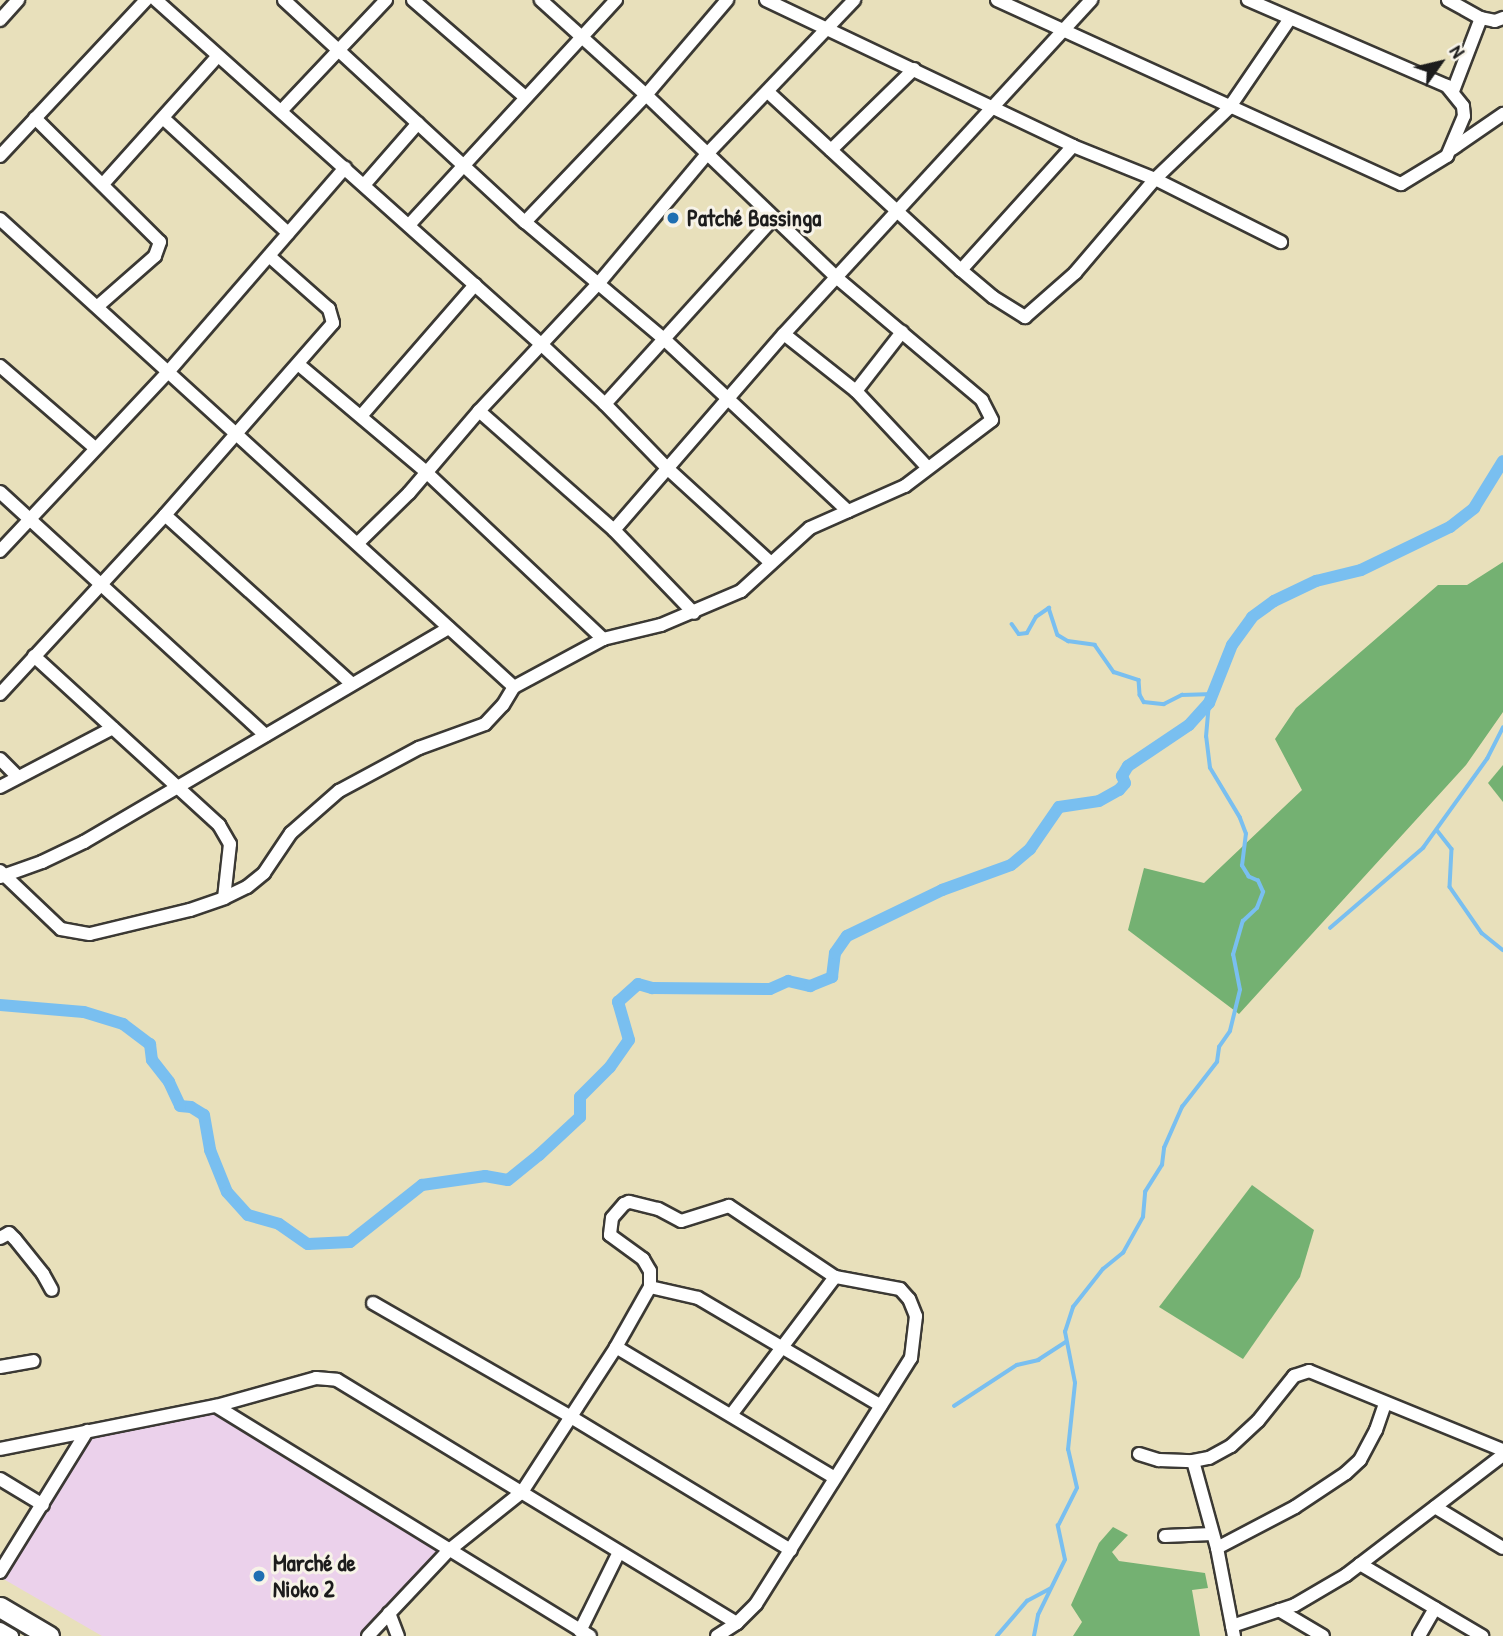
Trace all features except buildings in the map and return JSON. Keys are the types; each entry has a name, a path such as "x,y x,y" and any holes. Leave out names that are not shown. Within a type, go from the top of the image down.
{"highway":[{"path":"0,1606 49,1636"}],"street":[{"path":"0,20 18,0"},
{"path":"0,156 146,0"},
{"path":"156,0 542,345 605,404 667,468 771,563"},
{"path":"284,0 525,222 664,339 848,511"},
{"path":"281,111 386,0"},
{"path":"413,0 524,97"},
{"path":"449,628 84,842 2,875 61,929 90,934 190,910 224,898 247,887 264,873 291,833 339,791 419,748 485,724 503,705 514,687 603,639 636,632 694,613 741,591 810,528 888,496 992,419 982,400 836,277 646,95 541,0"},
{"path":"409,225 616,0"},
{"path":"525,222 646,95 727,0"},
{"path":"766,0 1073,146 1155,179 1281,242"},
{"path":"358,542 410,493 425,471 598,284 707,154 854,0"},
{"path":"997,0 1228,108 1401,184 1439,163 1452,149 1503,114"},
{"path":"614,530 784,334 1091,0"},
{"path":"1248,0 1453,91 1463,106 1464,116 1452,149"},
{"path":"1448,0 1481,18 1503,18"},
{"path":"1453,91 1481,18"},
{"path":"768,92 961,270 1010,309 1021,316 1028,316 1076,273 1155,179 1228,108 1289,20"},
{"path":"103,184 217,57"},
{"path":"831,149 914,69"},
{"path":"35,118 160,242 155,256 97,307"},
{"path":"163,118 288,233"},
{"path":"364,184 418,123"},
{"path":"961,270 1073,146"},
{"path":"0,551 94,447 169,371 345,168"},
{"path":"0,219 358,542 514,687"},
{"path":"605,404 773,219"},
{"path":"0,694 165,514 333,323 334,317 329,309 269,256"},
{"path":"360,416 475,285"},
{"path":"856,391 902,332"},
{"path":"784,334 856,391 928,468"},
{"path":"298,364 425,471 603,639"},
{"path":"0,366 94,447"},
{"path":"479,411 614,530 694,613"},
{"path":"0,492 265,735"},
{"path":"165,514 352,684"},
{"path":"34,656 180,786 226,834 230,844 224,898"},
{"path":"0,787 113,728"},
{"path":"0,759 18,777"},
{"path":"368,1636 448,1551 522,1492 616,1347 650,1287 647,1263 608,1230 618,1209 629,1202 658,1209 681,1221 729,1206 835,1277 900,1289 909,1299 916,1316 911,1357 881,1406 756,1604 737,1623 717,1636"},
{"path":"0,1223 4,1236 34,1262 52,1290"},
{"path":"730,1415 835,1277"},
{"path":"650,1287 698,1298 782,1345 881,1406"},
{"path":"373,1303 571,1417 791,1550"},
{"path":"616,1347 835,1478"},
{"path":"0,1367 33,1361"},
{"path":"1139,1454 1148,1459 1193,1461 1209,1458 1231,1446 1258,1421 1294,1376 1309,1371 1503,1453 1360,1564 1295,1605 1233,1631 1217,1548 1193,1461"},
{"path":"0,1449 216,1406 304,1381 337,1380 737,1623"},
{"path":"1217,1548 1295,1507 1346,1473 1360,1460 1376,1430 1385,1404"},
{"path":"216,1406 585,1634 620,1552"},
{"path":"0,1572 87,1431"},
{"path":"0,1479 43,1505"},
{"path":"1435,1507 1503,1548"},
{"path":"1165,1536 1212,1534"},
{"path":"1360,1564 1482,1636"},
{"path":"1419,1636 1435,1608"},
{"path":"1279,1610 1323,1636"},
{"path":"389,1613 398,1636"},
{"path":"0,1629 12,1636"}],"shaded area":[{"path":"203,1402 452,1549 362,1636 102,1636 0,1577 85,1429"}],"green space":[{"path":"1503,562 1503,712 1466,765 1239,1014 1128,930 1144,868 1204,883 1302,790 1275,739 1296,708 1438,585 1467,585"},
{"path":"1503,765 1503,802 1488,783"},
{"path":"1252,1185 1314,1230 1300,1277 1243,1359 1159,1307"},
{"path":"1113,1527 1128,1535 1112,1552 1119,1561 1205,1573 1208,1588 1192,1590 1200,1636 1073,1636 1082,1622 1071,1605 1099,1543"}],"waterway":[{"path":"0,1005 84,1012 123,1024 150,1044 152,1060 169,1082 180,1106 191,1107 204,1115 210,1150 227,1192 248,1215 279,1224 308,1244 350,1242 422,1185 485,1176 508,1180 539,1155 580,1117 580,1097 610,1067 629,1040 618,1002 638,984 652,988 770,989 788,981 810,986 832,977 835,953 847,936 942,890 1011,865 1030,849 1059,807 1099,801 1119,790 1125,783 1122,776 1128,766 1189,725 1209,703 1232,645 1252,617 1274,601 1316,581 1361,570 1450,527 1474,508 1503,461"},
{"path":"1012,624 1019,634 1027,633 1036,617 1049,608 1058,635 1068,641 1095,645 1114,672 1139,680 1140,695 1144,702 1164,704 1182,695 1213,694"},
{"path":"1034,1636 1038,1615 1065,1560 1058,1526 1077,1488 1068,1450 1075,1383 1065,1332 1073,1307 1103,1269 1123,1253 1143,1217 1145,1192 1162,1165 1164,1148 1182,1107 1217,1062 1219,1047 1230,1031 1240,990 1233,955 1243,921 1257,908 1263,892 1258,881 1249,877 1242,866 1246,834 1240,818 1210,768 1206,737 1209,703"},
{"path":"1330,928 1423,848 1487,759 1503,728"},
{"path":"1437,830 1452,849 1450,887 1482,933 1503,950"},
{"path":"954,1406 1017,1365 1038,1360 1066,1342"},
{"path":"997,1636 1027,1601 1050,1589"}],"place":[{"name":"Patché Bassinga","path":"673,218"},
{"name":"Marché de Nioko 2","path":"259,1576"}]}
